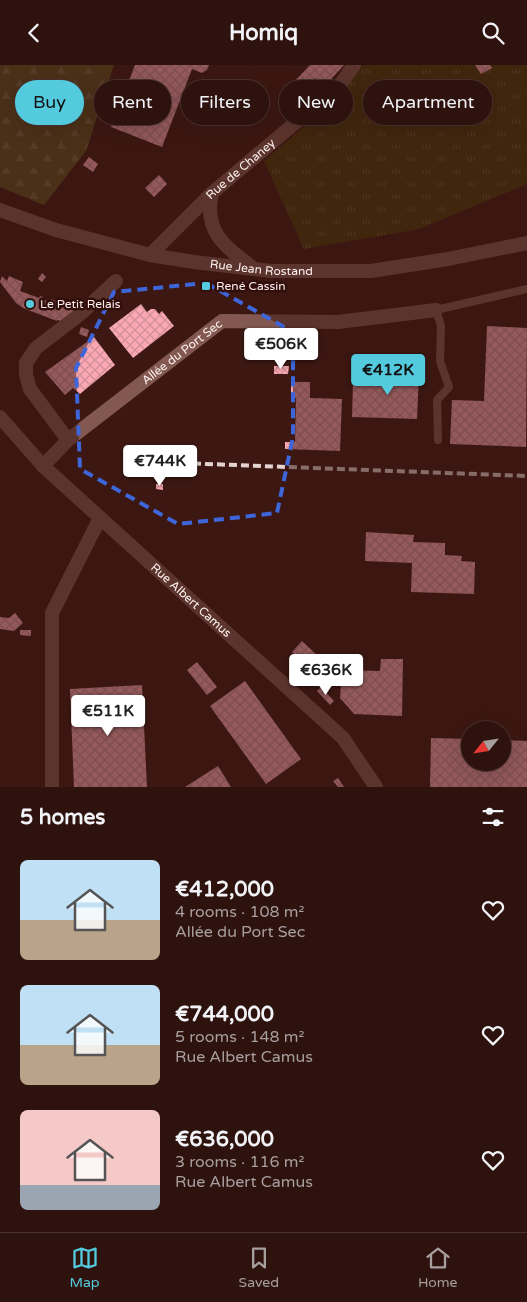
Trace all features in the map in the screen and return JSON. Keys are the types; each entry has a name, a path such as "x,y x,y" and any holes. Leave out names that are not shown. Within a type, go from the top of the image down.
{"street":[{"name":"Rue de Chaney","path":"150,255 212,193 340,85 354,65"},
{"path":"212,193 209,205 214,229 230,251 253,268"},
{"name":"Rue Jean Rostand","path":"0,209 56,230 150,255 194,262 280,271 371,271 448,259 527,243"},
{"path":"68,440 30,389 26,375 26,363 36,347 79,315 116,281"},
{"name":"Allée du Port Sec","path":"42,465 68,440 222,321 338,322 436,310"},
{"name":"Rue Albert Camus","path":"0,417 42,465 343,738 376,787"},
{"path":"52,787 52,613 100,518"}],"lane":[{"path":"438,441 437,400 449,387 440,361 441,327 436,310 527,289"}],"highlighted area":[{"path":"206,283 293,332 293,437 277,513 178,524 80,469 76,368 114,292"}],"green space":[{"path":"0,65 114,65 109,80 94,80 94,125 86,151 44,205 0,187"},
{"path":"362,65 527,65 527,184 419,229 304,249 264,161 306,125 353,125 352,80"}],"building":[{"path":"135,65 209,65 207,70 202,73 192,69 188,80 181,80 181,98 171,124 171,80 129,80"},
{"path":"310,65 344,65 330,80 317,80 315,78 313,80 296,80"},
{"path":"475,65 490,65 492,68 481,74"},
{"path":"112,125 170,125 162,147 111,127"},
{"path":"89,157 98,164 93,172 83,165"},
{"path":"159,175 167,184 154,197 145,188"},
{"path":"42,273 46,277 42,282 38,279"},
{"path":"2,276 7,281 9,276 23,282 20,291 39,298 40,296 43,297 42,299 50,302 51,299 74,311 61,321 57,321 23,308 16,303 0,282"},
{"path":"141,304 147,312 155,309 159,314 162,311 174,326 133,358 109,328"},
{"path":"487,326 527,328 526,447 450,444 452,400 484,401"},
{"path":"81,327 89,330 87,337 79,334"},
{"path":"94,337 115,365 80,394 73,388 65,395 45,372"},
{"path":"393,360 408,369 407,373 419,374 417,419 352,417 353,382 382,383 382,376 387,376"},
{"path":"274,366 289,366 288,374 274,374"},
{"path":"291,382 310,382 310,398 342,399 340,451 285,449 285,442 295,442 296,398 291,398"},
{"path":"156,484 163,484 163,490 156,489"},
{"path":"366,532 414,535 413,542 445,543 445,555 462,556 461,561 475,562 474,594 411,592 412,563 365,561"},
{"path":"15,613 23,623 14,631 0,629 0,617 9,618"},
{"path":"20,630 31,630 31,636 20,635"},
{"path":"302,641 321,659 311,670 292,652"},
{"path":"381,659 403,659 402,716 354,714 340,698 342,670 380,671"},
{"path":"197,662 217,687 207,695 187,670"},
{"path":"245,681 301,759 266,784 210,706"},
{"path":"142,685 147,787 74,787 70,689"},
{"path":"321,687 334,701 330,705 317,691"},
{"path":"431,738 461,739 461,771 511,771 511,740 527,741 527,787 430,787"},
{"path":"218,766 231,787 185,787"},
{"path":"338,778 344,787 338,787 333,781"}],"railway":[{"path":"181,463 527,476"}],"place":[{"name":"René Cassin","path":"206,286"},
{"name":"Le Petit Relais","path":"30,304"}]}
